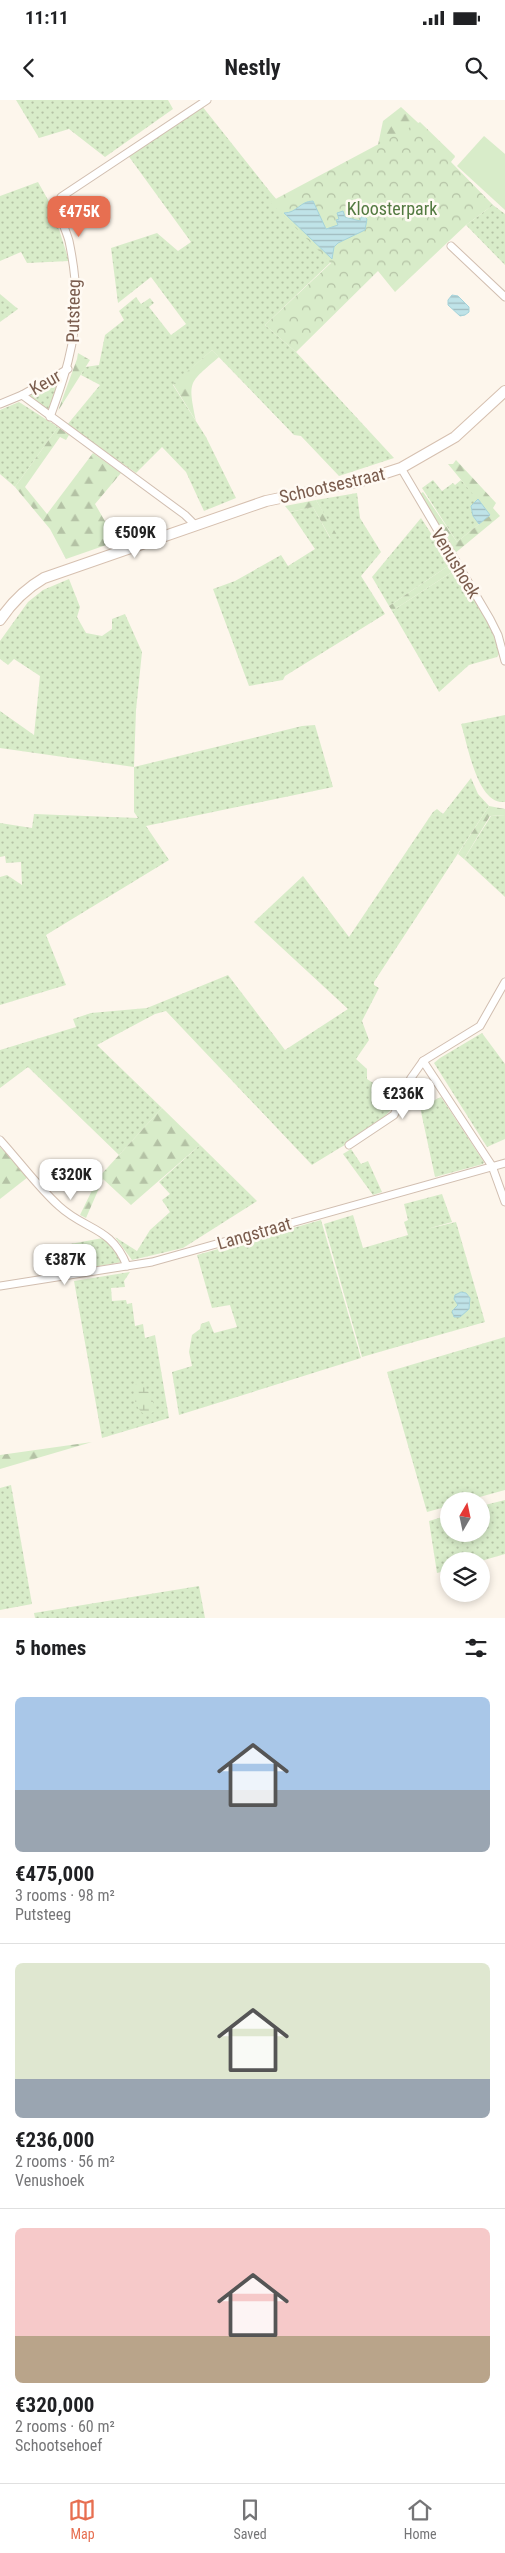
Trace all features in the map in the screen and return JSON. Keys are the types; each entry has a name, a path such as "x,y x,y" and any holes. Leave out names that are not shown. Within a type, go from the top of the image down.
{"main road":[{"name":"Schootsestraat","path":"0,620 12,604 30,586 44,578 266,501 361,481 401,468 438,448 467,427 505,391"}],"street":[{"name":"Putsteeg","path":"50,418 68,369 72,350 76,301 68,240 59,210 62,197 207,100"},
{"path":"451,246 505,297"},
{"name":"Keur","path":"0,404 22,395 68,369"},
{"name":"Keur","path":"22,395 50,418"},
{"path":"50,418 185,515 195,525"},
{"name":"Venushoek","path":"401,468 405,479 490,619 498,634 505,661"},
{"path":"348,1144 394,1115 411,1078 424,1061 480,1026 505,982"},
{"path":"424,1061 492,1166 505,1202"},
{"path":"0,1140 60,1207 107,1236 122,1252 127,1266"},
{"name":"Langstraat","path":"0,1286 152,1262 505,1163"}],"green space":[{"path":"16,100 168,100 173,109 105,157 69,129 39,138"},
{"path":"202,106 271,193 331,262 265,325 296,352 394,458 339,476 301,436 294,435 212,350 173,385 206,437 236,498 204,511 186,472 162,447 136,473 67,425 100,385 81,375 85,367 99,365 105,335 124,320 119,311 136,297 141,304 150,298 154,303 149,307 171,335 186,324 151,277 118,303 111,248 157,233 178,251 191,242 127,154"},
{"path":"401,107 455,157 441,172 378,145 383,121"},
{"name":"Kloosterpark","path":"420,122 455,156 451,162 493,205 466,225 395,292 378,271 296,352 265,325 331,263 270,202"},
{"path":"484,136 505,154 505,210 457,166"},
{"path":"38,182 52,207 69,261 27,263 21,252 0,261 0,196"},
{"path":"493,205 505,214 505,265 466,225"},
{"path":"0,294 18,309 0,322"},
{"path":"212,350 219,357 196,378 193,384 192,398 196,421 173,384"},
{"path":"78,353 90,360 58,411 77,359"},
{"path":"65,371 50,412 28,397"},
{"path":"19,402 58,427 15,487 0,474 0,410"},
{"path":"58,427 69,435 66,440 60,437 25,487 47,514 93,453 121,473 95,504 106,523 112,543 66,559 50,529 15,487"},
{"path":"456,460 496,503 493,508 500,516 454,554 417,496 423,492 457,542 490,515 448,464 453,464"},
{"path":"433,480 442,491 461,480 478,499 471,506 473,516 479,524 457,542 422,488"},
{"path":"357,493 360,518 381,552 361,576 385,614 285,676 283,680 249,686 213,589 235,581 281,555 288,566 315,549 290,512 313,507 330,538 336,535 316,500"},
{"path":"316,500 337,535 331,539 313,507 290,512 285,506"},
{"path":"421,518 451,564 389,606 372,577"},
{"path":"451,564 455,570 392,611 389,606"},
{"path":"455,570 487,620 499,654 497,657 469,665 439,692 392,611"},
{"path":"69,579 80,607 77,617 86,633 102,636 112,629 112,619 125,614 142,652 136,710 134,767 0,748 0,711 34,735 40,676 14,659 8,665 0,659 0,641 28,602 43,590"},
{"path":"505,715 505,802 495,800 487,794 481,784 475,772 461,724"},
{"path":"315,725 333,787 146,826 169,860 46,935 66,985 0,1005 0,877 7,875 22,885 21,862 6,863 5,856 0,857 0,823 32,828 34,814 138,818 134,812 134,767 302,726"},
{"path":"471,778 478,794 489,806 374,982 374,985 379,988 362,1021 369,1040 356,1059 367,1069 367,1079 398,1099 383,1118 360,1136 312,1165 166,1011 155,1014 97,1045 162,1108 119,1155 28,1067 0,1088 0,1050 76,1027 73,1019 91,1013 147,1008 228,975 285,1050 348,1009 254,922 303,876 349,937 433,812 437,809 443,814"},
{"path":"489,806 505,809 505,815 490,816 464,859 458,854"},
{"path":"505,815 505,897 464,859 491,816"},
{"path":"482,1033 505,1064 505,1139 487,1147 434,1063"},
{"path":"441,1097 484,1162 483,1164 435,1177 420,1107"},
{"path":"162,1108 200,1145 131,1205 103,1179 86,1218 80,1215 98,1178"},
{"path":"200,1145 257,1201 183,1248 132,1260 115,1237 137,1251 150,1230 170,1212 162,1200 170,1194 159,1182"},
{"path":"0,1147 28,1177 0,1199"},
{"path":"351,1149 361,1164 368,1161 382,1192 373,1195 343,1154"},
{"path":"442,1194 452,1222 427,1229 456,1222 485,1322 362,1357 324,1224 353,1215 363,1248 408,1235 404,1222 408,1220 404,1204"},
{"path":"321,1220 361,1358 179,1415 172,1372 192,1366 189,1352 192,1335 200,1329 201,1324 209,1321 214,1333 237,1327 230,1305 212,1308 197,1255"},
{"path":"103,1238 114,1248 122,1262 65,1272 59,1246"},
{"path":"130,1272 124,1281 125,1287 111,1288 112,1301 126,1300 127,1304 132,1303 135,1326 143,1324 145,1338 155,1335 169,1418 102,1438 74,1281"},
{"path":"505,1337 505,1490 490,1494 490,1492 440,1492 440,1508 427,1512 387,1372"},
{"path":"139,1382 148,1392 153,1403 154,1412 145,1415 137,1406 134,1398 134,1386"},
{"path":"92,1442 0,1469 0,1455"},
{"path":"11,1485 32,1604 0,1610 0,1488"},
{"path":"505,1500 505,1554 490,1558 490,1552 440,1552 440,1572 437,1573 429,1521 440,1518 440,1542 490,1542 490,1504"},
{"path":"199,1586 205,1618 35,1618 34,1613"}],"water":[{"path":"313,201 326,229 338,225 336,220 339,219 337,213 343,211 345,217 360,221 362,214 367,219 365,230 338,243 334,247 332,259 284,213"},
{"path":"452,295 458,296 469,307 469,312 460,316 448,305 448,300"},
{"path":"478,499 490,515 479,524 473,516 471,506"},
{"path":"461,1292 466,1293 470,1298 469,1309 460,1317 454,1317 452,1311 458,1305 454,1299 455,1295"}]}
